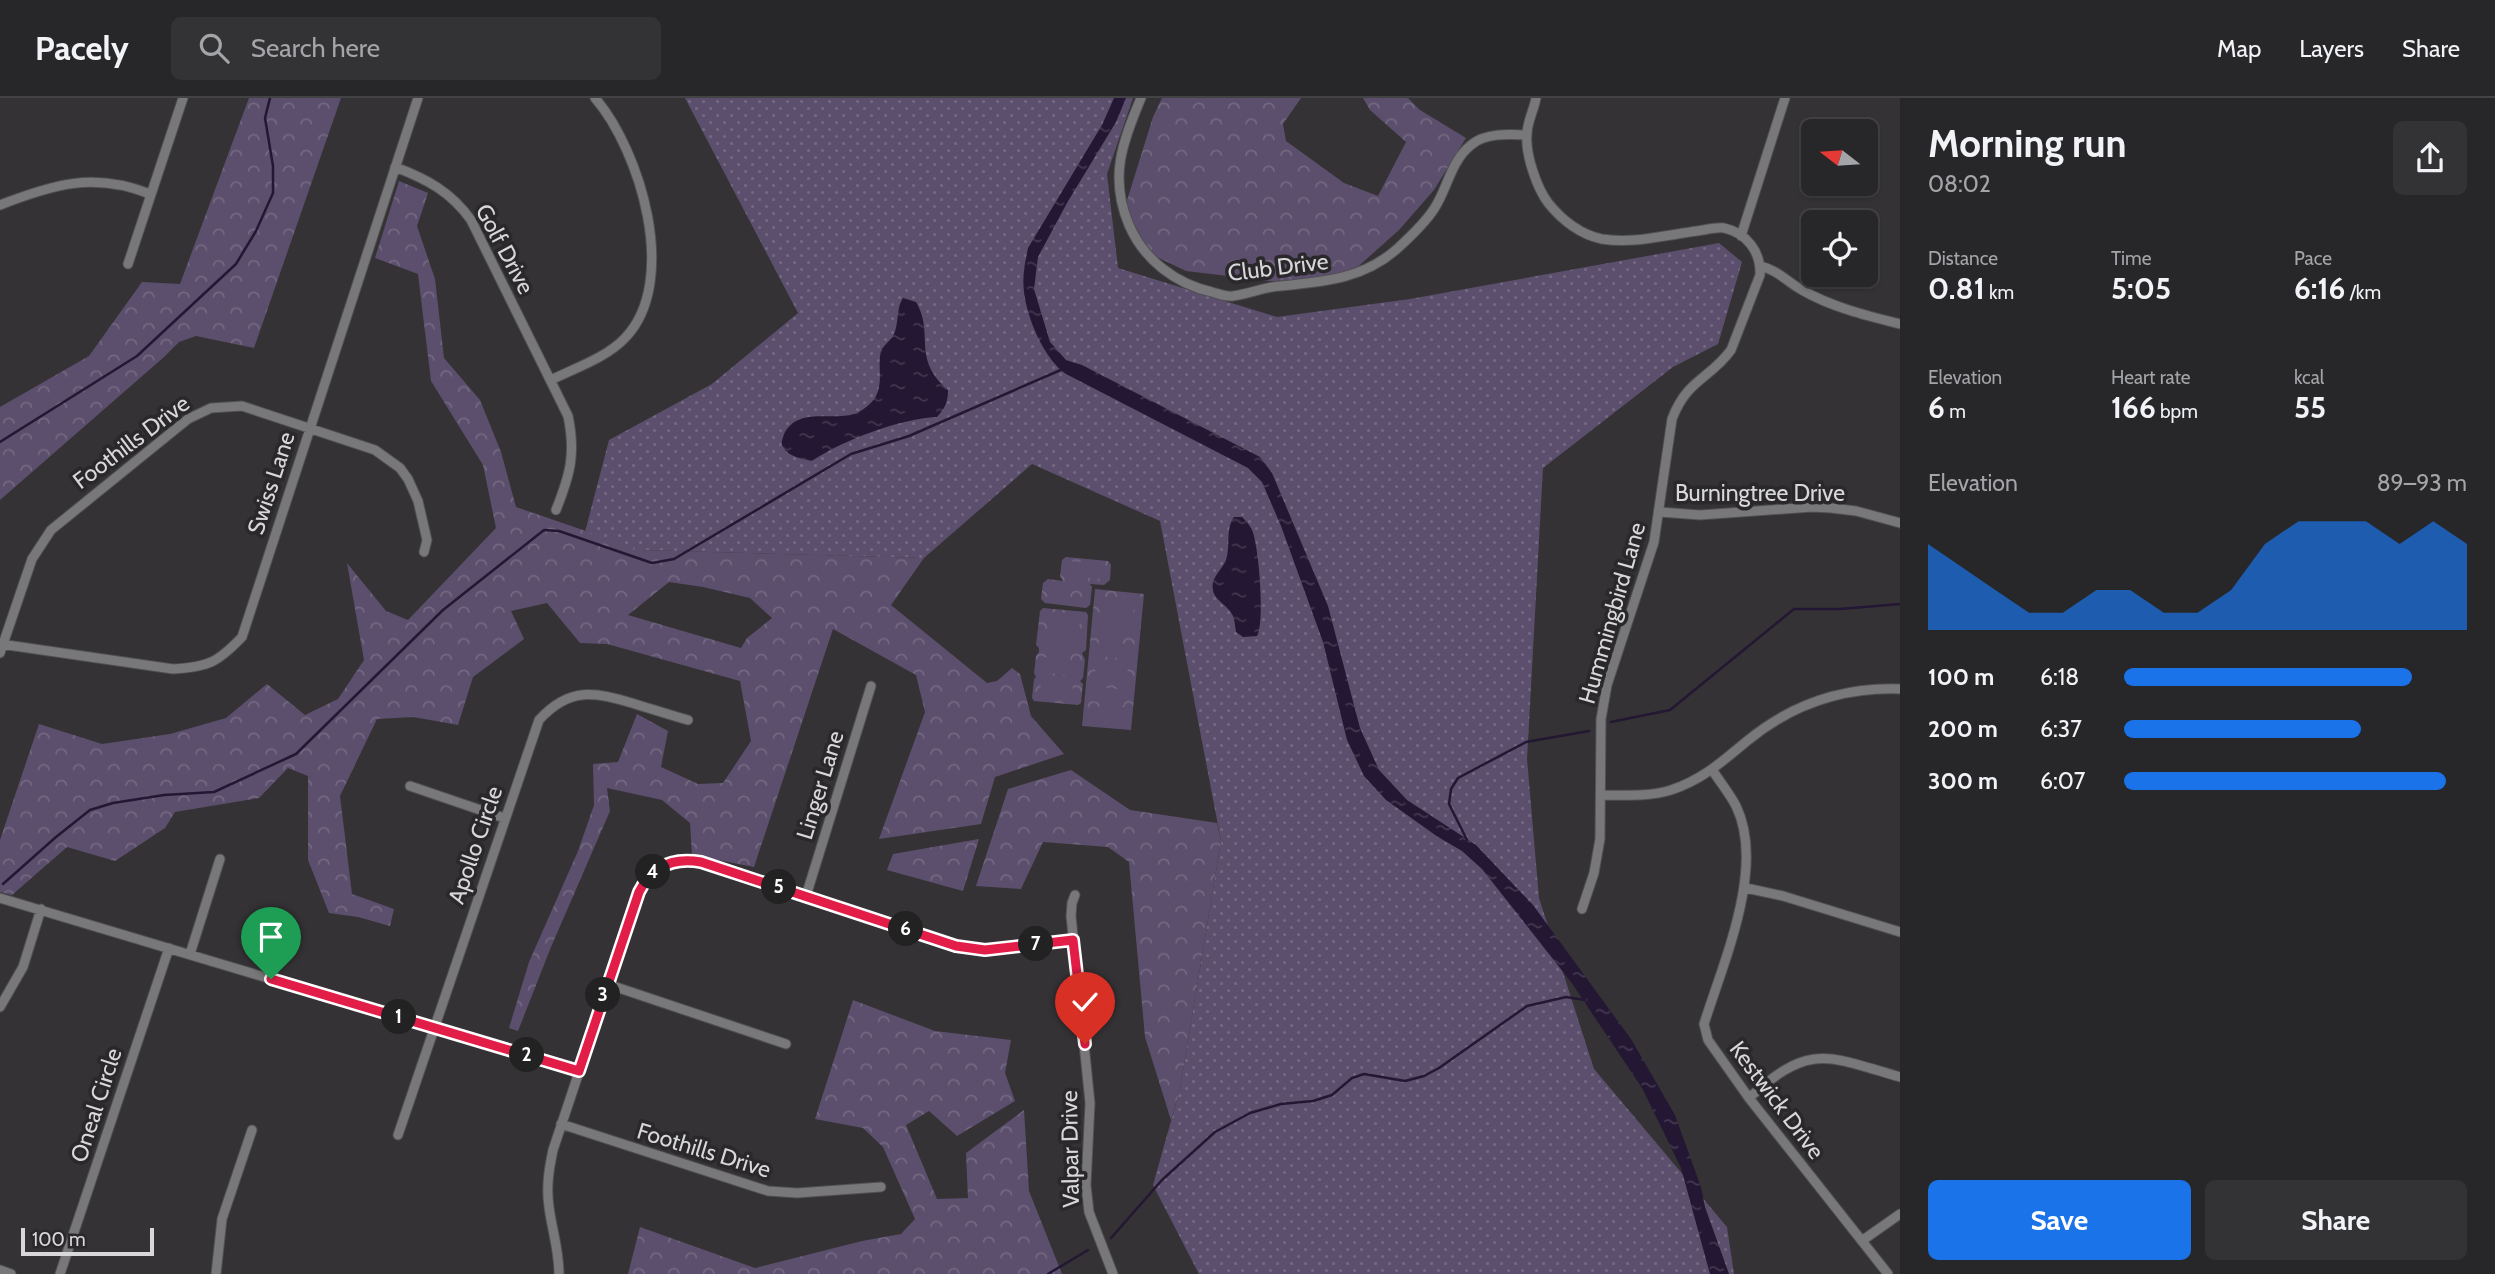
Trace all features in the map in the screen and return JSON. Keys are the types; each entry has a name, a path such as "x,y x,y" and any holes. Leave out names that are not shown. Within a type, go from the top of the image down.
{"street":[{"path":"128,264 183,98"},
{"name":"Swiss Lane","path":"1,647 173,669 193,668 220,660 242,637 418,98"},
{"path":"551,380 601,355 626,337 643,310 651,270 649,223 641,189 619,134 595,98"},
{"name":"Club Drive","path":"1140,98 1119,158 1119,183 1125,217 1145,254 1169,274 1202,290 1231,296 1267,287 1327,282 1369,269 1397,250 1434,210 1454,164 1473,143 1505,133 1527,135"},
{"path":"1536,98 1527,135 1534,176 1541,194 1558,216 1585,233 1601,239 1625,241 1723,228 1741,236 1754,248 1760,267 1772,269 1802,290 1818,298 1900,324"},
{"path":"1741,236 1785,98"},
{"name":"Golf Drive","path":"395,167 430,181 448,193 465,211 569,416 573,452 570,475 556,510"},
{"path":"0,205 52,186 83,182 114,183 150,194"},
{"name":"Hummingbird Lane","path":"1582,909 1598,851 1602,795 1601,719 1607,685 1654,542 1669,435 1677,404 1691,386 1731,350 1760,275 1760,267"},
{"name":"Foothills Drive","path":"1,647 32,559 51,530 188,419 211,408 233,405 255,409 374,450 400,468 408,479 418,501 427,540 424,552"},
{"name":"Burningtree Drive","path":"1660,512 1700,515 1812,507 1856,511 1900,523"},
{"name":"Linger Lane","path":"806,896 871,686"},
{"path":"1602,795 1641,795 1670,790 1713,771 1777,719 1801,706 1836,694 1900,689"},
{"name":"Apollo Circle","path":"398,1135 539,720 556,703 568,697 593,693 688,720"},
{"name":"Kestwick Drive","path":"1713,771 1737,807 1747,848 1746,888 1704,1024 1708,1040 1749,1098 1888,1274"},
{"path":"410,786 504,818"},
{"path":"190,954 219,859"},
{"path":"559,1274 559,1253 549,1207 551,1159 639,892 646,879 663,865 686,859 701,862 956,946 975,949 1073,940"},
{"path":"1746,888 1783,895 1900,932"},
{"name":"Valpar Drive","path":"1075,895 1071,916 1090,1103 1086,1185 1088,1213 1113,1274"},
{"path":"0,898 579,1071"},
{"path":"0,1007 23,967 41,909"},
{"name":"Oneal Circle","path":"60,1274 169,948"},
{"path":"607,984 786,1044"},
{"path":"1749,1098 1784,1069 1808,1059 1835,1058 1900,1077"},
{"name":"Foothills Drive","path":"561,1124 768,1191 797,1194 881,1187"},
{"path":"216,1274 222,1219 252,1130"},
{"path":"1863,1240 1900,1214"},
{"path":"0,1270 11,1274"}],"green space":[{"path":"249,98 341,98 254,348 196,336 179,342 0,500 0,407 89,356 142,282 180,284"},
{"path":"685,98 1133,98 1107,174 1118,268 1277,317 1410,299 1719,243 1742,262 1718,344 1673,367 1543,468 1527,759 1539,898 1594,1069 1727,1227 1734,1274 1199,1274 1153,1185 1180,1089 1221,841 1160,521 1032,464 924,558 640,550 585,532 609,440 712,384 798,313"},
{"path":"1162,98 1301,98 1283,124 1286,141 1344,183 1378,196 1406,142 1370,110 1363,98 1408,98 1420,110 1466,138 1434,190 1399,230 1343,280 1270,281 1186,271 1136,247 1124,210 1153,117"},
{"path":"399,181 428,193 417,226 435,279 444,358 480,400 501,452 516,507 641,550 924,558 891,605 987,683 997,681 1012,668 1020,674 1031,716 1064,754 995,777 981,824 879,839 925,712 916,675 833,629 754,867 692,855 690,823 662,800 607,788 610,811 518,1031 509,1028 529,962 578,851 594,805 593,764 618,762 637,714 668,731 661,767 698,784 723,783 751,741 740,681 607,644 580,643 547,603 511,611 524,639 473,677 458,725 413,717 377,719 340,796 352,894 394,909 390,926 358,917 329,913 308,860 308,776 288,768 259,798 175,812 165,828 115,861 67,847 12,895 0,892 0,840 39,724 102,744 170,734 226,718 267,684 305,715 338,699 364,660 347,563 386,611 408,620 496,528 483,465 431,381 418,274 375,258","holes":["669,582 750,598 772,618 747,638 741,648 628,615"]},
{"path":"1066,557 1108,561 1111,565 1110,580 1104,585 1090,584 1090,605 1086,608 1045,603 1041,599 1043,583 1048,579 1063,581 1060,576 1062,560"},
{"path":"1070,561 1102,564 1100,579 1069,576"},
{"path":"1095,589 1144,594 1131,730 1082,726"},
{"path":"1103,597 1135,600 1133,615 1102,612"},
{"path":"1043,608 1086,612 1088,615 1086,650 1082,653 1085,660 1083,678 1080,681 1083,684 1081,703 1078,705 1034,701 1032,698 1036,656 1039,652 1036,645 1040,611"},
{"path":"1049,612 1080,615 1079,630 1047,626"},
{"path":"1101,616 1133,620 1131,634 1100,631"},
{"path":"1047,631 1078,635 1077,649 1045,646"},
{"path":"1099,641 1130,645 1129,659 1097,656"},
{"path":"1043,657 1075,661 1074,676 1042,672"},
{"path":"1096,661 1128,664 1127,679 1095,676"},
{"path":"1041,681 1073,684 1071,699 1040,696"},
{"path":"1094,687 1126,690 1124,705 1092,701"},
{"path":"1092,706 1124,709 1122,724 1090,721"},
{"path":"1071,770 1130,810 1217,823 1221,841 1180,1089 1171,1120 1145,1037 1129,862 1108,847 1043,842 1021,889 976,886 1008,789"},
{"path":"979,839 963,891 887,870 893,854"},
{"path":"853,1000 935,1031 1011,1040 1005,1073 1015,1101 957,1136 929,1111 906,1125 937,1199 968,1198 966,1153 1024,1110 1029,1191 1062,1274 628,1274 640,1227 755,1268 901,1234 915,1219 883,1147 863,1128 815,1119"}],"water":[{"path":"1114,98 1126,98 1116,122 1038,257 1034,289 1050,342 1066,360 1082,365 1260,457 1272,473 1328,606 1360,728 1379,770 1407,800 1476,845 1533,905 1631,1039 1675,1115 1729,1274 1710,1274 1681,1168 1642,1088 1571,982 1482,869 1462,851 1386,800 1364,776 1347,740 1323,642 1262,482 1248,468 1066,374 1051,359 1038,337 1024,292 1028,248 1102,125"},
{"path":"903,298 916,302 924,325 930,367 948,390 942,411 937,417 872,432 812,461 789,453 782,442 791,424 807,417 854,414 875,398 879,386 881,351 894,334"},
{"path":"1234,517 1242,517 1245,520 1255,539 1261,601 1257,636 1243,637 1236,632 1233,616 1213,590 1215,578 1226,560 1230,527"}],"waterway":[{"path":"0,442 137,356 236,264 256,231 273,193 273,166 265,118 270,98"},
{"path":"3,884 90,810 113,803 164,795 214,792 296,754 443,610 544,530 559,531 652,563 674,559 851,454 909,436 1063,369"},
{"path":"1611,722 1670,710 1794,609 1840,609 1900,604"},
{"path":"1467,840 1449,804 1451,789 1458,778 1526,742 1589,731"},
{"path":"1111,1238 1162,1180 1215,1132 1250,1113 1281,1104 1313,1101 1332,1095 1352,1078 1364,1074 1405,1081 1424,1076 1527,1006 1566,997 1585,1000"},
{"path":"1048,1274 1088,1250"}],"route":[{"path":"271,979 579,1071 639,892 654,871 673,861 686,859 956,946 985,950 1073,940 1085,1044"}]}
